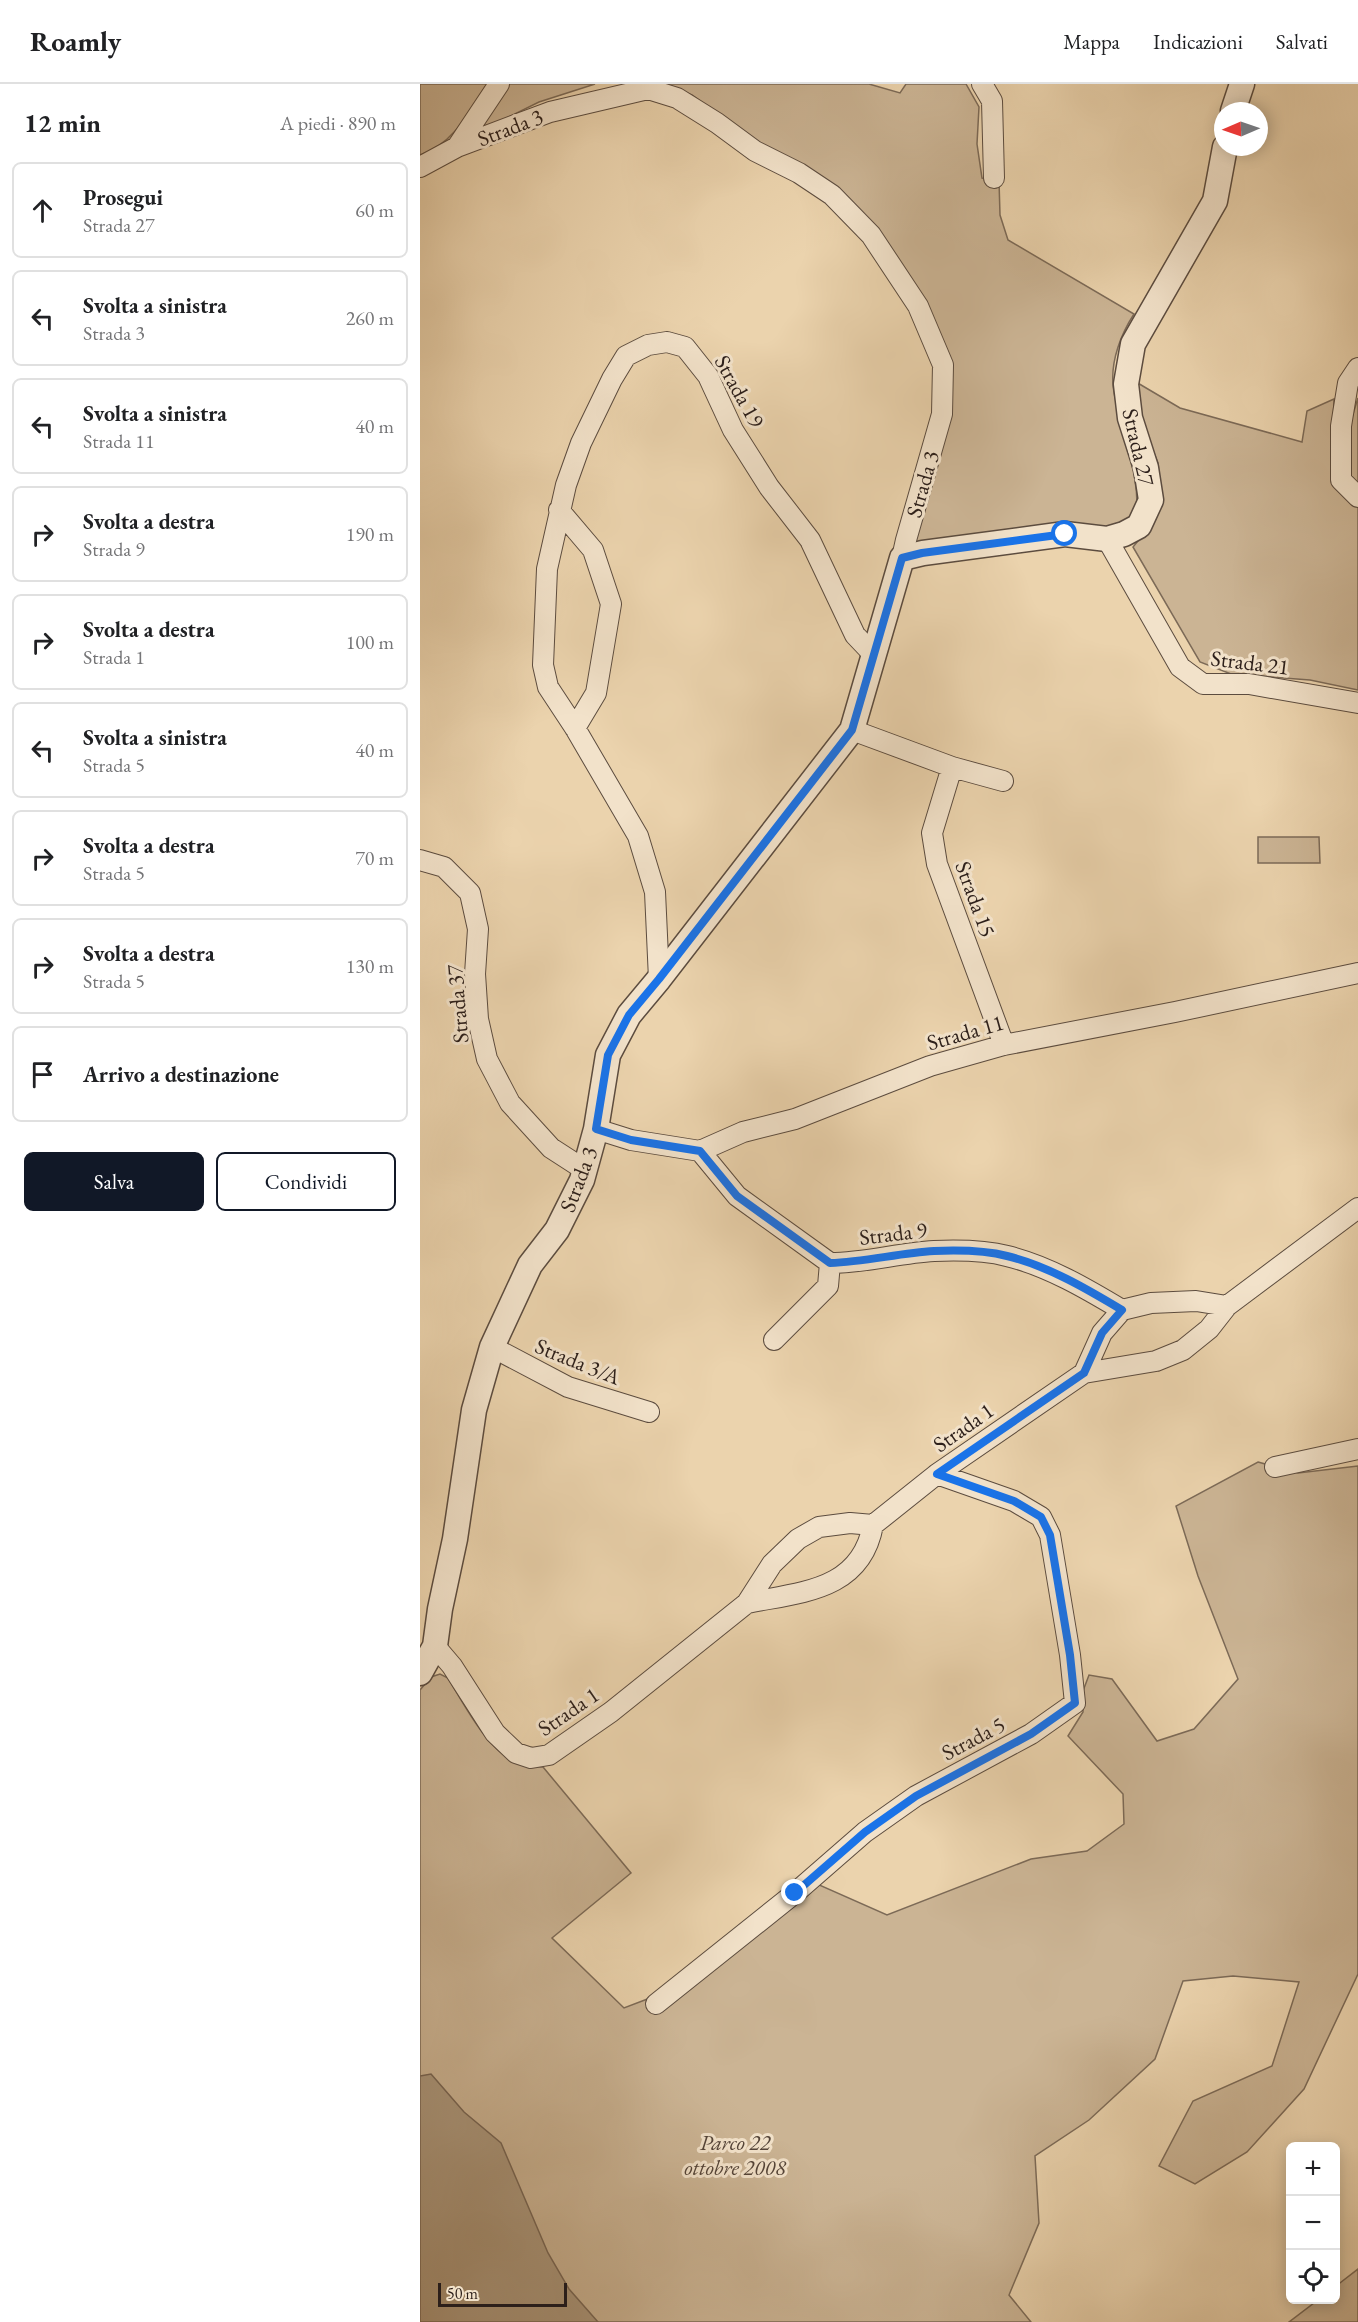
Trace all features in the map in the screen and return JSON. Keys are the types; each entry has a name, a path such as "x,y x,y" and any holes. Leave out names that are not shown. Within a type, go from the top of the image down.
{"street":[{"path":"457,147 499,84"},
{"path":"982,84 992,101 994,178"},
{"path":"1236,102 1242,84"},
{"name":"Strada 3","path":"420,167 457,147 550,112 648,89 677,98 717,123 755,151 799,173 832,195 871,235 918,306 943,365 942,414 852,730 629,1015 608,1055 596,1129 585,1170 557,1230 530,1265 492,1347 474,1410 455,1539 440,1609 435,1646 420,1673"},
{"name":"Strada 27","path":"902,558 922,553 1065,534 1107,538 1124,534 1139,526 1151,500 1146,468 1130,418 1126,384 1133,344 1215,201 1223,156"},
{"name":"Strada 19","path":"659,979 656,892 638,836 575,728 548,687 543,665 547,569 559,510 581,443 612,379 626,356 648,345 667,342 685,347 708,376 733,430 769,487 810,540 855,635 873,654"},
{"path":"1358,368 1348,383 1341,426 1341,480 1358,497"},
{"path":"559,510 593,550 611,604 596,693 575,728"},
{"name":"Strada 21","path":"1107,538 1180,667 1203,684 1250,684 1358,703"},
{"path":"852,730 952,767 1003,781"},
{"name":"Strada 15","path":"952,767 932,833 937,864 1004,1045"},
{"name":"Strada 37","path":"420,860 444,867 470,893 478,929 475,974 478,1019 487,1059 510,1103 551,1148 585,1170"},
{"name":"Strada 11","path":"700,1151 742,1132 795,1119 930,1066 1004,1045 1358,973"},
{"path":"596,1129 631,1140 700,1151 737,1196 830,1263 828,1286 774,1340"},
{"name":"Strada 1","path":"747,1604 808,1592 831,1583 859,1562 870,1543 873,1525 937,1474 1084,1373 1156,1361 1183,1350 1209,1329 1227,1306 1358,1208"},
{"name":"Strada 9","path":"830,1263 933,1251 975,1252 1006,1256 1044,1269 1122,1310"},
{"path":"1084,1373 1102,1333 1122,1310 1151,1303 1196,1301 1227,1306"},
{"name":"Strada 3/A","path":"492,1347 568,1387 649,1412"},
{"path":"1275,1467 1358,1449"},
{"name":"Strada 5","path":"656,2004 795,1893 865,1832 916,1796 1031,1734 1075,1703 1070,1655 1050,1535 1041,1517 1014,1501 937,1474"},
{"name":"Strada 1","path":"435,1646 452,1666 495,1734 516,1753 531,1758 549,1755 611,1712 747,1604 772,1564 798,1539 819,1527 850,1522 873,1525"}],"green space":[{"path":"420,84 487,84 460,126 442,143 420,155"},
{"path":"505,84 595,84 539,102 476,133"},
{"path":"663,84 869,84 900,93 906,84 966,84 979,107 977,144 982,178 999,181 1000,215 1008,240 1134,314 1118,348 1113,375 1115,397 1134,472 1136,506 1133,517 1122,525 924,546 917,542 913,534 949,381 889,248 761,146 692,95"},
{"path":"1136,382 1180,408 1302,442 1307,411 1334,399 1333,429 1349,427 1358,398 1358,690 1310,680 1231,674 1200,662 1133,547 1151,525 1161,501 1158,463 1138,414"},
{"path":"1258,837 1319,837 1320,863 1258,863"},
{"name":"Parco 22 ottobre 2008","path":"1258,1462 1298,1473 1358,1466 1358,1974 1304,2089 1247,2152 1195,2184 1159,2166 1193,2101 1272,2066 1299,1982 1233,1976 1183,1981 1155,2059 1089,2120 1035,2156 1039,2223 1009,2295 1031,2322 420,2322 420,1690 431,1677 440,1674 448,1678 478,1727 498,1750 520,1764 543,1767 631,1873 552,1938 624,2008 650,1998 815,1883 887,1915 1031,1859 1087,1851 1124,1824 1123,1794 1068,1736 1083,1712 1083,1691 1089,1675 1112,1679 1157,1741 1194,1729 1238,1679 1198,1576 1176,1506"},
{"path":"1358,2269 1358,2322 1289,2322 1313,2304 1340,2304 1340,2283"}],"shaded area":[{"path":"431,2074 464,2112 501,2143 548,2253 569,2289 598,2322 420,2322 420,2076"}],"route":[{"path":"795,1893 865,1832 916,1796 1031,1734 1075,1703 1070,1655 1050,1535 1041,1517 1014,1501 937,1474 1084,1373 1102,1333 1122,1310 1044,1269 1006,1256 975,1252 933,1251 846,1263 830,1263 737,1196 700,1151 631,1140 596,1129 608,1055 629,1015 852,730 902,558 922,553 1065,534"}]}
